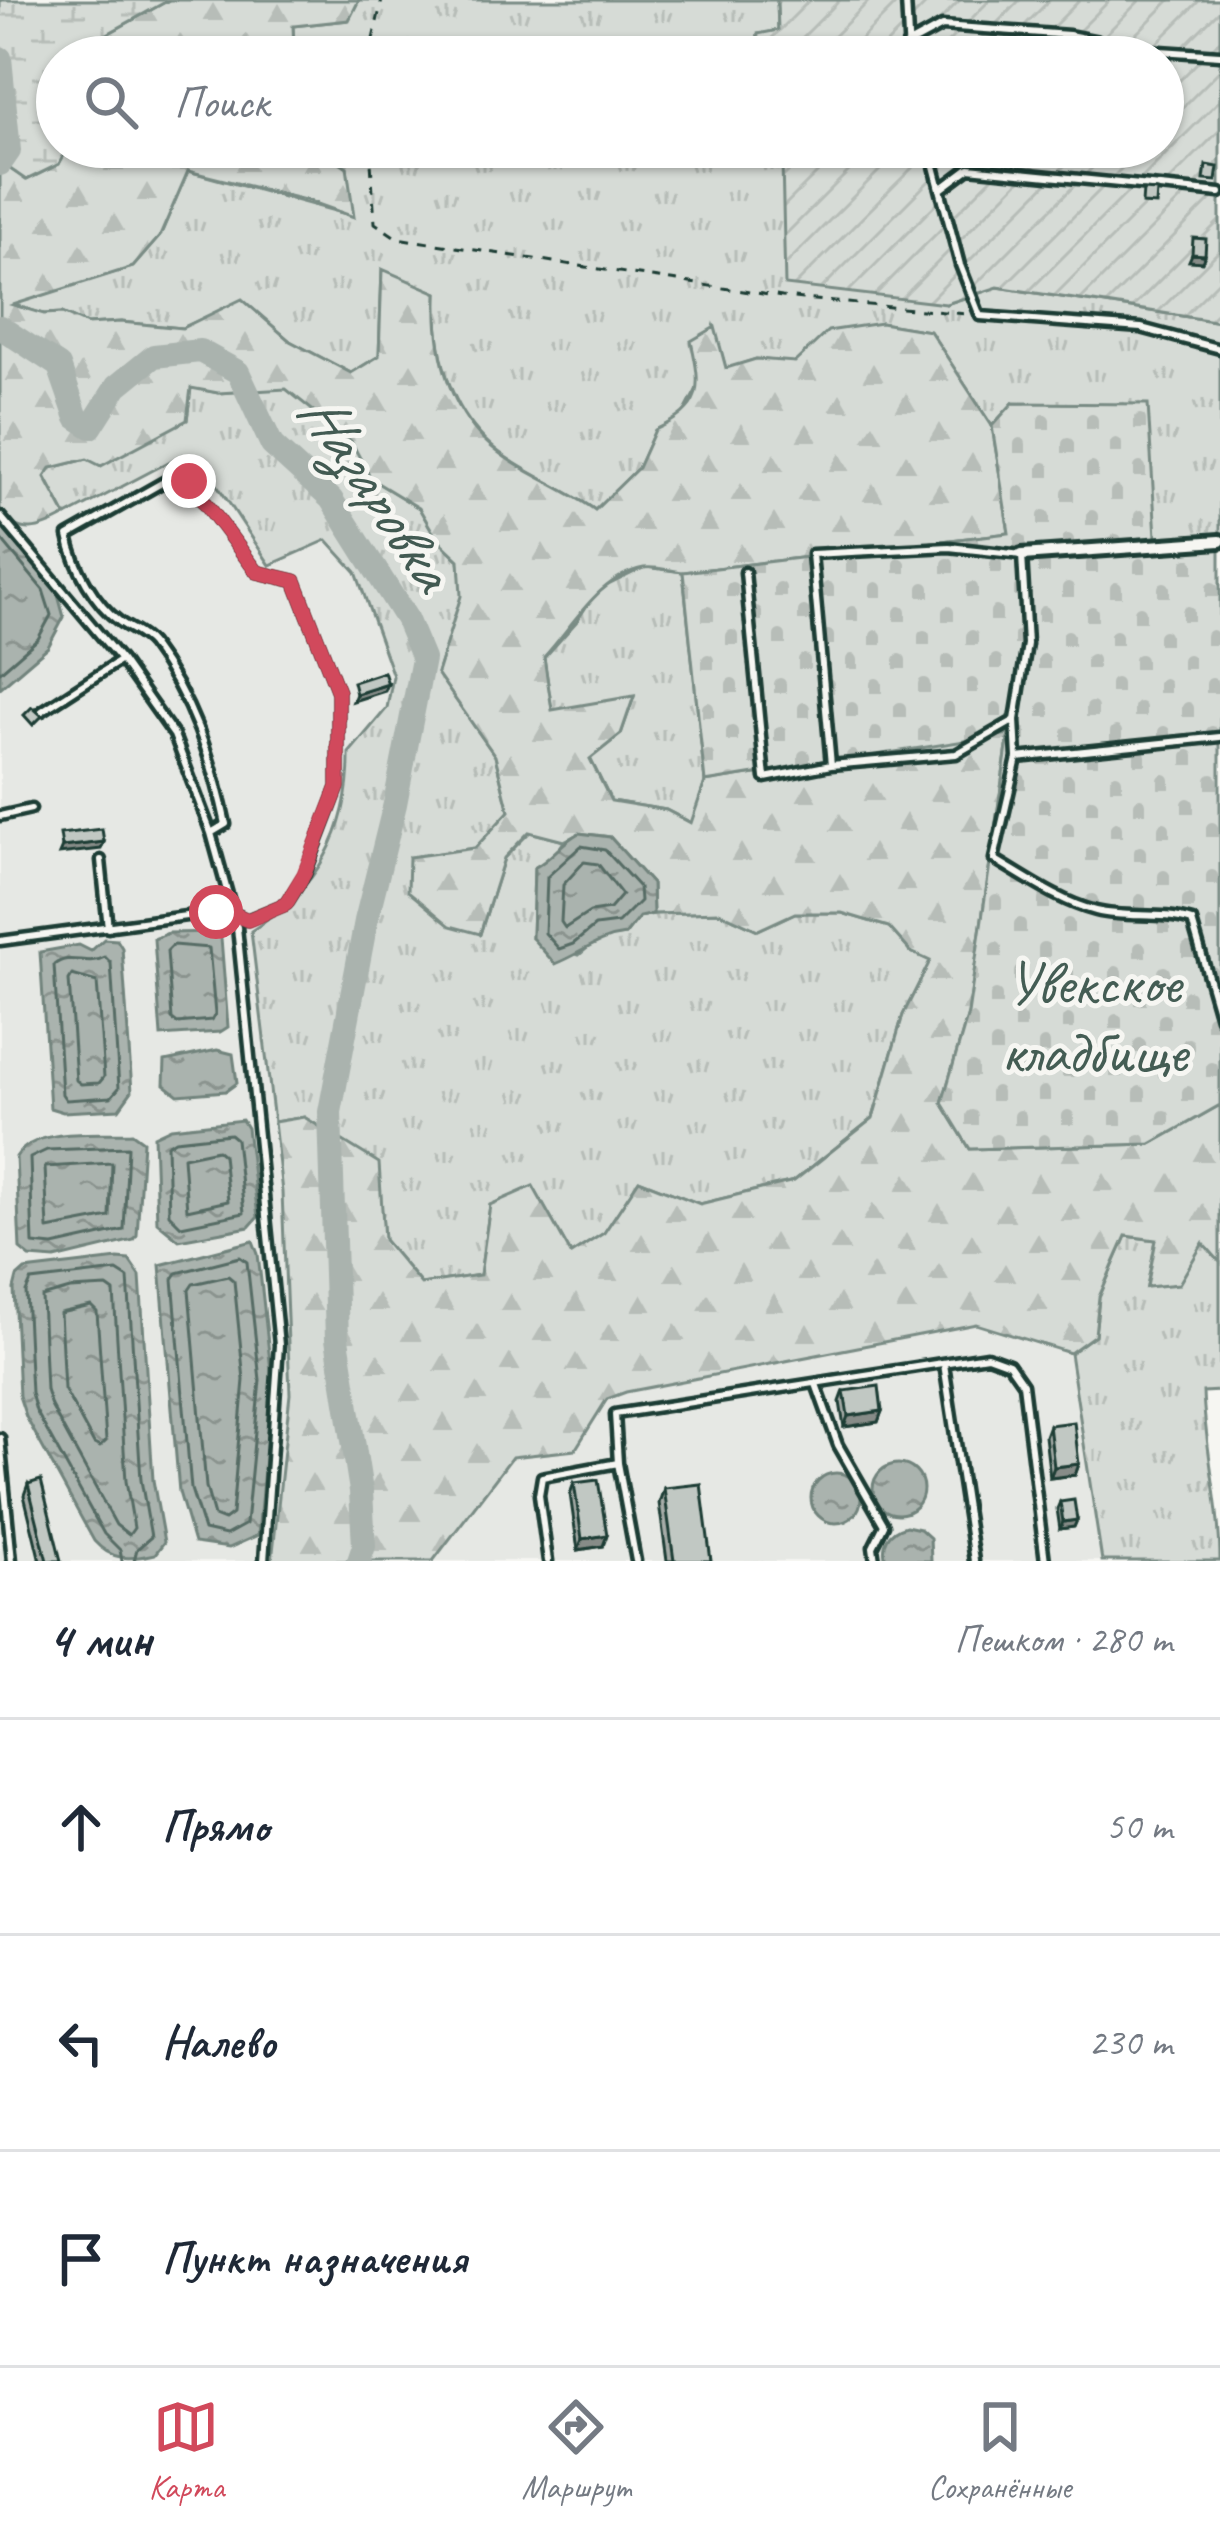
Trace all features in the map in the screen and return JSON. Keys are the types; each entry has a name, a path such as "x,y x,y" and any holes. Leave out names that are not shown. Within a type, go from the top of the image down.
{"street":[{"path":"1022,555 1220,541"}],"lane":[{"path":"906,0 907,36"},
{"path":"923,36 941,26 1074,36"},
{"path":"1184,53 1220,55"},
{"path":"935,168 960,266 980,316 1141,328 1220,349"},
{"path":"941,189 970,168 1220,193"},
{"path":"0,941 231,913 248,920 266,914 286,904 304,874 338,787 338,692 295,581 257,572 189,481 167,480 68,536 73,563 116,620 148,639 191,707 226,824 211,832"},
{"path":"0,515 121,660 174,735 211,832 237,927 279,1345 264,1561"},
{"path":"831,765 812,554 949,547 1022,555 1027,644 1016,720 1017,758 994,859 1097,912 1192,921 1220,1018"},
{"path":"745,572 765,778 831,765 956,754 1016,720"},
{"path":"42,711 121,660"},
{"path":"1017,758 1220,737"},
{"path":"0,816 31,809"},
{"path":"100,860 108,928"},
{"path":"636,1561 618,1463 615,1414 987,1357 1009,1364 1023,1384 1045,1561"},
{"path":"944,1364 974,1561"},
{"path":"816,1384 838,1444 884,1525 873,1546 875,1561"},
{"path":"0,1438 12,1561"},
{"path":"548,1561 539,1495 542,1477 618,1463"}],"path":[{"path":"374,36 382,0"},
{"path":"371,168 375,223 397,238 782,297 980,316"}],"shaded area":[{"path":"182,455 198,456 270,564 328,540 356,572 393,676 387,708 349,753 349,797 318,871 288,908 251,932 282,1192 290,1394 272,1561 0,1561 0,512 10,526 42,529"},
{"path":"977,1324 1070,1353 1102,1561 433,1561 513,1457 574,1450 607,1399"}],"green space":[{"path":"0,0 169,0 104,36 36,36 36,168 51,168 26,180 0,162"},
{"path":"169,0 359,0 349,20 293,26 293,36 104,36"},
{"path":"359,0 777,0 778,31 758,36 293,36 293,26 348,20"},
{"path":"777,0 1220,0 1220,322 998,287 946,304 785,285 782,168 1184,168 1184,36 758,36 778,30"},
{"path":"0,162 27,180 51,168 347,168 354,217 188,171 160,236 133,267 13,305 44,314 62,313 87,324 182,328 242,299 290,341 351,373 379,356 382,269 437,293 445,372 460,408 484,440 595,510 638,468 655,430 690,405 697,385 691,341 715,327 726,368 756,359 795,362 828,331 881,323 930,331 992,426 1009,533 683,572 648,568 628,573 588,604 544,657 552,710 634,696 621,734 590,759 611,801 666,810 691,823 705,782 1009,733 968,1014 942,1103 970,1149 1151,1144 1220,1105 1220,1262 1203,1243 1179,1284 1147,1287 1156,1240 1126,1236 1099,1297 1095,1335 1070,1353 976,1324 626,1392 607,1399 575,1450 512,1457 433,1561 272,1561 290,1394 282,1192 274,1122 304,1117 379,1163 384,1240 421,1284 480,1275 490,1205 533,1186 571,1254 604,1233 639,1180 700,1204 794,1181 873,1118 903,1015 930,961 911,952 889,927 842,913 795,913 758,930 719,912 653,914 652,884 610,837 580,833 564,841 529,832 504,858 480,934 450,926 408,891 409,857 475,848 509,811 495,756 437,673 461,596 459,560 437,539 419,508 371,479 351,441 286,389 218,393 191,388 187,420 101,466 87,459 51,468 45,477 66,516 31,529 8,520 0,512"},
{"path":"347,168 790,168 946,304 997,287 1220,322 1220,540 1156,538 1013,403 992,426 930,331 881,323 795,363 756,359 726,369 714,327 700,383 682,417 655,430 638,468 595,510 485,440 461,408 446,372 437,293 382,270 379,356 351,373 290,341 242,300 182,328 87,324 62,313 44,314 10,304 133,267 160,236 188,171 353,216"},
{"path":"191,387 218,393 286,388 352,441 371,479 419,508 437,539 459,560 462,596 437,673 495,756 509,812 475,848 410,857 480,934 504,858 530,832 564,841 555,856 534,868 532,938 579,955 599,938 625,935 639,917 653,914 719,912 758,930 795,913 842,913 889,927 911,952 931,961 903,1015 873,1118 794,1181 700,1204 639,1180 604,1233 571,1254 533,1187 490,1205 480,1275 421,1284 384,1240 378,1163 304,1117 274,1122 251,931 295,896 326,855 344,808 349,753 387,708 393,676 356,572 327,540 270,565 198,456 182,455 66,516 45,476 51,468 187,420"},
{"name":"Увекское кладбище","path":"1013,403 1148,404 1156,537 1220,540 1220,1105 1151,1144 970,1149 942,1103 968,1014 1009,734 705,782 683,572 1009,533 992,426"},
{"path":"645,567 683,572 705,782 692,823 666,810 611,801 590,758 621,734 634,697 552,711 544,658 596,591"},
{"path":"1126,1236 1156,1240 1147,1286 1203,1242 1220,1262 1220,1391 1203,1392 1220,1561 1102,1561 1070,1353 1095,1335 1099,1298"}],"water":[{"path":"0,519 55,584 64,617 48,647 0,688"},
{"path":"579,833 610,837 652,884 653,914 639,917 625,935 555,964 532,938 534,868"},
{"path":"216,932 221,938 228,1027 220,1032 161,1036 154,939 168,933"},
{"path":"104,939 117,940 122,948 132,1091 119,1109 63,1112 50,1108 40,952 79,945 91,951"},
{"path":"217,1050 233,1054 237,1083 226,1091 178,1095 164,1084 165,1061"},
{"path":"242,1120 247,1128 258,1217 249,1227 179,1240 157,1222 154,1136 171,1128"},
{"path":"132,1133 143,1141 134,1240 55,1259 30,1257 20,1249 16,1157 25,1147 53,1136"},
{"path":"253,1241 272,1380 258,1535 229,1548 194,1543 179,1492 160,1265"},
{"path":"129,1260 140,1276 153,1480 164,1542 155,1554 129,1558 107,1552 94,1541 26,1417 19,1396 14,1289 25,1270"},
{"path":"898,1464 916,1471 923,1489 916,1507 898,1514 880,1507 873,1489 880,1471"},
{"path":"836,1473 854,1480 861,1498 854,1516 836,1523 818,1516 811,1498 818,1480"},
{"path":"906,1526 930,1538 931,1561 886,1561 887,1539"}],"building":[{"path":"1206,165 1218,167 1216,181 1204,180"},
{"path":"1143,190 1157,191 1156,205 1142,204"},
{"path":"1193,238 1206,239 1205,255 1192,254"},
{"path":"384,672 388,684 356,694 353,682"},
{"path":"32,707 42,716 33,725 24,715"},
{"path":"102,829 104,842 62,847 60,834"},
{"path":"879,1386 882,1411 848,1416 844,1391"},
{"path":"1074,1422 1079,1464 1054,1467 1049,1425"},
{"path":"41,1480 61,1561 47,1561 28,1484"},
{"path":"598,1480 607,1535 582,1539 574,1483"},
{"path":"701,1484 711,1561 674,1561 664,1488"},
{"path":"1074,1500 1077,1520 1063,1522 1060,1502"}],"waterway":[{"name":"Назаровка","path":"0,58 9,151 0,164"},
{"name":"Назаровка","path":"0,327 59,366 77,418 91,427 117,386 154,356 200,351 238,372 272,445 331,499 406,618 423,659 330,1112 337,1339 361,1491 364,1546 359,1561"}],"route":[{"path":"189,481 257,572 295,581 338,692 338,787 304,874 286,904 266,914 248,920 216,912"}]}
